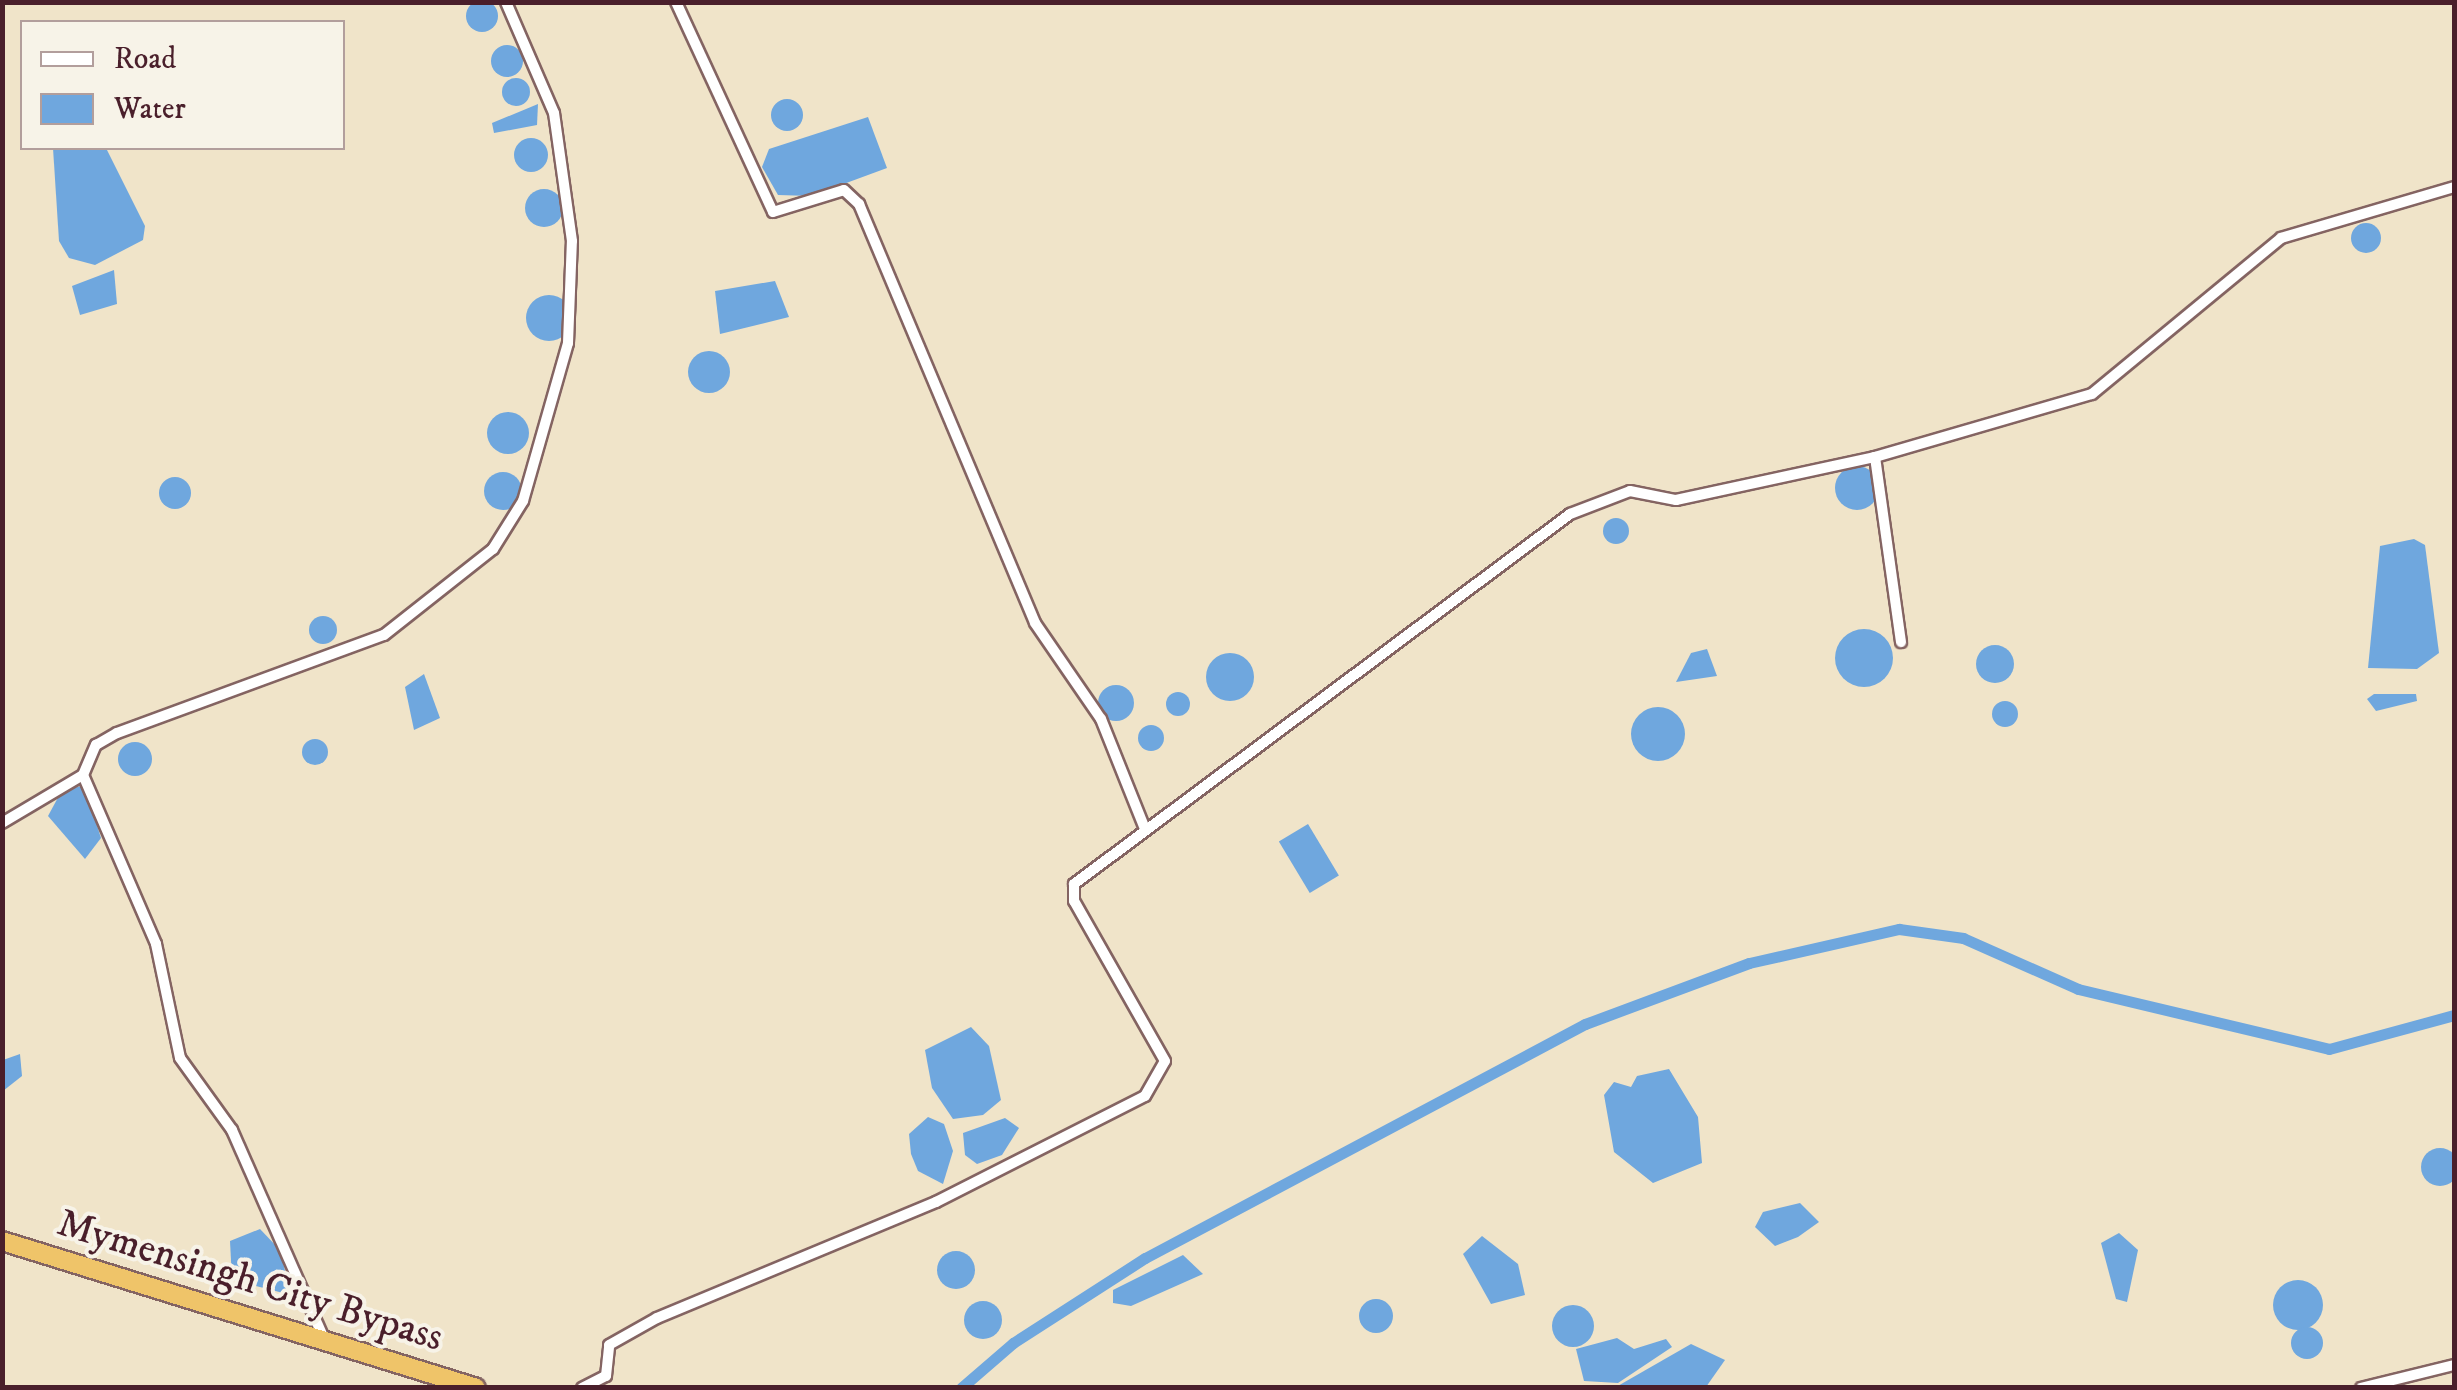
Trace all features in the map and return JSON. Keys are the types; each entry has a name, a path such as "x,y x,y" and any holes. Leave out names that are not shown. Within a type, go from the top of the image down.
{"highway":[{"name":"Mymensingh City Bypass","path":"2,1241 476,1388"}],"street":[{"path":"2,823 82,775 96,745 117,733 384,636 493,549 523,501 568,343 572,242 554,113 506,2"},
{"path":"676,2 773,212 844,190 858,204 1035,624 1101,720 1145,829"},
{"path":"582,1388 606,1376 609,1345 657,1318 936,1202 1145,1096 1165,1061 1072,889 1145,829 1570,514 1630,491 1676,500 1875,457 2092,394 2281,238 2454,187"},
{"path":"1875,457 1901,642"},
{"path":"82,775 156,944 180,1058 232,1130 324,1340"},
{"path":"2361,1388 2454,1365"}],"water":[{"path":"482,0 494,4 498,16 494,28 482,32 470,28 466,16 470,4"},
{"path":"507,45 519,49 523,61 519,73 507,77 495,73 491,61 495,49"},
{"path":"516,78 526,82 530,92 526,102 516,106 506,102 502,92 506,82"},
{"path":"787,99 798,104 803,115 798,126 787,131 776,126 771,115 776,104"},
{"path":"538,104 537,125 494,133 492,123"},
{"path":"868,117 887,168 811,196 778,195 762,167 769,149"},
{"path":"531,138 543,143 548,155 543,167 531,172 519,167 514,155 519,143"},
{"path":"53,150 107,150 145,226 143,240 95,265 69,258 59,241"},
{"path":"544,189 557,195 563,208 557,221 544,227 531,221 525,208 531,195"},
{"path":"2366,223 2377,227 2381,238 2377,249 2366,253 2355,249 2351,238 2355,227"},
{"path":"114,270 117,304 80,315 72,286"},
{"path":"775,281 789,317 720,334 715,291"},
{"path":"549,295 565,302 572,318 565,334 549,341 533,334 526,318 533,302"},
{"path":"709,351 724,357 730,372 724,387 709,393 694,387 688,372 694,357"},
{"path":"508,412 523,418 529,433 523,448 508,454 493,448 487,433 493,418"},
{"path":"1857,466 1873,472 1879,488 1873,504 1857,510 1841,504 1835,488 1841,472"},
{"path":"503,472 516,478 522,491 516,504 503,510 490,504 484,491 490,478"},
{"path":"175,477 186,482 191,493 186,504 175,509 164,504 159,493 164,482"},
{"path":"1616,518 1625,522 1629,531 1625,540 1616,544 1607,540 1603,531 1607,522"},
{"path":"2414,539 2425,545 2439,653 2417,669 2368,668 2380,546"},
{"path":"323,616 333,620 337,630 333,640 323,644 313,640 309,630 313,620"},
{"path":"1864,629 1885,637 1893,658 1885,679 1864,687 1843,679 1835,658 1843,637"},
{"path":"1995,645 2008,651 2014,664 2008,677 1995,683 1982,677 1976,664 1982,651"},
{"path":"1707,649 1717,676 1676,682 1691,653"},
{"path":"1230,653 1247,660 1254,677 1247,694 1230,701 1213,694 1206,677 1213,660"},
{"path":"424,674 440,718 414,730 405,687"},
{"path":"1116,685 1129,690 1134,703 1129,716 1116,721 1103,716 1098,703 1103,690"},
{"path":"1178,692 1187,695 1187,713 1178,716 1169,713 1166,704 1169,695"},
{"path":"2374,694 2416,694 2417,701 2376,711 2367,699"},
{"path":"2005,701 2015,704 2015,724 2005,727 1995,724 1992,714 1995,704"},
{"path":"1658,707 1677,715 1685,734 1677,753 1658,761 1639,753 1631,734 1639,715"},
{"path":"1151,725 1160,729 1164,738 1160,747 1151,751 1142,747 1138,738 1142,729"},
{"path":"315,739 324,743 328,752 324,761 315,765 306,761 302,752 306,743"},
{"path":"135,742 147,747 152,759 147,771 135,776 123,771 118,759 123,747"},
{"path":"84,785 101,838 85,859 48,816 61,792"},
{"path":"1308,824 1339,875 1310,893 1279,842"},
{"path":"971,1027 989,1046 1001,1100 983,1115 953,1119 932,1088 925,1050"},
{"path":"20,1054 22,1076 3,1091 3,1060"},
{"path":"1669,1069 1698,1117 1702,1163 1653,1183 1614,1152 1604,1095 1614,1082 1631,1087 1637,1076"},
{"path":"928,1117 944,1124 953,1151 943,1184 918,1171 911,1154 909,1134"},
{"path":"1005,1118 1019,1128 1002,1155 977,1164 965,1155 963,1133"},
{"path":"2440,1148 2454,1153 2458,1174 2454,1181 2440,1186 2426,1181 2421,1167 2426,1153"},
{"path":"1800,1203 1819,1222 1798,1237 1775,1246 1755,1227 1763,1212"},
{"path":"260,1229 280,1250 291,1295 232,1280 230,1241"},
{"path":"2119,1233 2138,1250 2127,1302 2116,1299 2101,1243"},
{"path":"1482,1236 1518,1264 1525,1295 1491,1304 1463,1254"},
{"path":"956,1251 969,1257 975,1270 969,1283 956,1289 943,1283 937,1270 943,1257"},
{"path":"1183,1255 1203,1274 1131,1306 1113,1303 1113,1290"},
{"path":"2298,1280 2316,1287 2323,1305 2316,1323 2298,1330 2280,1323 2273,1305 2280,1287"},
{"path":"1376,1299 1388,1304 1393,1316 1388,1328 1376,1333 1364,1328 1359,1316 1364,1304"},
{"path":"983,1301 997,1306 1002,1320 997,1334 983,1339 969,1334 964,1320 969,1306"},
{"path":"1573,1305 1588,1311 1594,1326 1588,1341 1573,1347 1558,1341 1552,1326 1558,1311"},
{"path":"2307,1327 2318,1332 2323,1343 2318,1354 2307,1359 2296,1354 2291,1343 2296,1332"},
{"path":"1617,1338 1634,1349 1666,1339 1672,1347 1618,1383 1584,1381 1576,1349"},
{"path":"1691,1344 1725,1360 1706,1387 1616,1387"}],"waterway":[{"path":"961,1388 1013,1343 1145,1258 1585,1024 1749,963 1899,929 1963,938 2078,989 2329,1049 2454,1015"}]}
